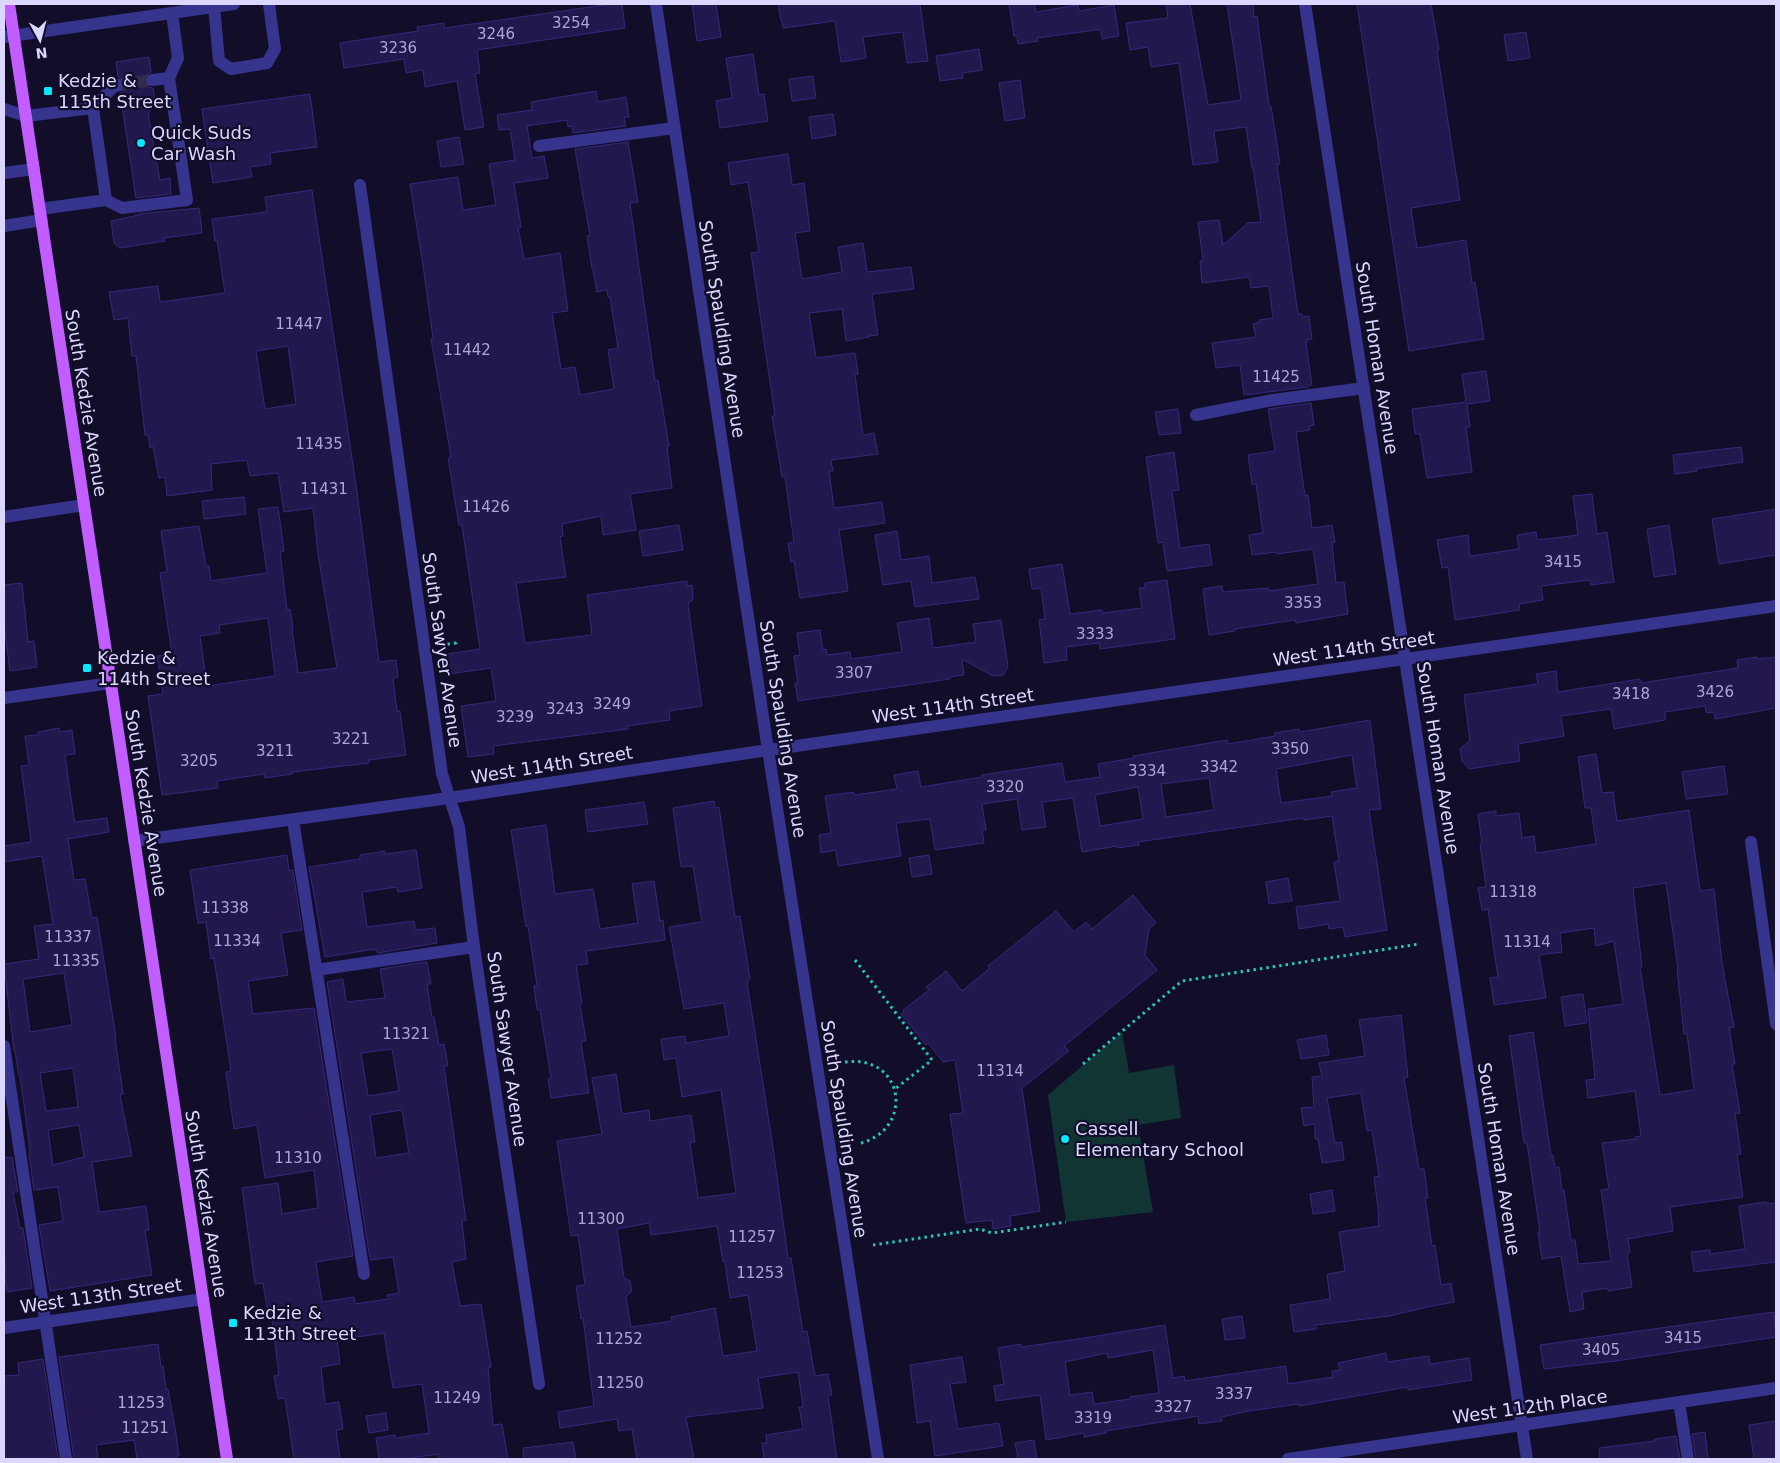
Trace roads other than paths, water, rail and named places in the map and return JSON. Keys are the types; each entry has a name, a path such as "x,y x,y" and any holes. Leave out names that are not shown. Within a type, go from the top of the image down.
{"main road":[{"name":"South Kedzie Avenue","path":"9,4 9,36 26,116 227,1459"}],"street":[{"path":"9,36 234,4"},
{"path":"214,6 218,61 231,69 267,63 274,49 269,4"},
{"name":"South Spaulding Avenue","path":"656,4 768,750 878,1459"},
{"name":"South Homan Avenue","path":"1305,4 1527,1459"},
{"path":"4,226 41,215 106,200 122,208 187,200 169,78 178,58 172,13"},
{"path":"152,80 169,78"},
{"path":"4,109 26,116 93,108 116,86"},
{"path":"93,108 106,200"},
{"path":"540,146 674,128"},
{"path":"4,172 34,169"},
{"name":"South Sawyer Avenue","path":"360,185 442,774 458,827 539,1384"},
{"path":"1196,415 1273,400 1364,388"},
{"path":"4,517 84,505"},
{"name":"West 114th Street","path":"134,842 1776,606"},
{"path":"4,698 111,683"},
{"path":"293,820 364,1274"},
{"path":"1751,842 1776,1024"},
{"path":"316,970 474,947"},
{"path":"4,1046 66,1459"},
{"name":"West 113th Street","path":"4,1328 203,1298"},
{"name":"West 112th Place","path":"1288,1459 1360,1454 1522,1426 1776,1388"},
{"path":"1679,1402 1688,1459"}],"tunnel":[{"path":"119,85 152,80"}],"place":[{"name":"Kedzie & 115th Street","path":"48,91"},
{"name":"Quick Suds Car Wash","path":"141,143"},
{"name":"Kedzie & 114th Street","path":"87,668"},
{"name":"Cassell Elementary School","path":"1065,1139"},
{"name":"Kedzie & 113th Street","path":"233,1323"}]}
